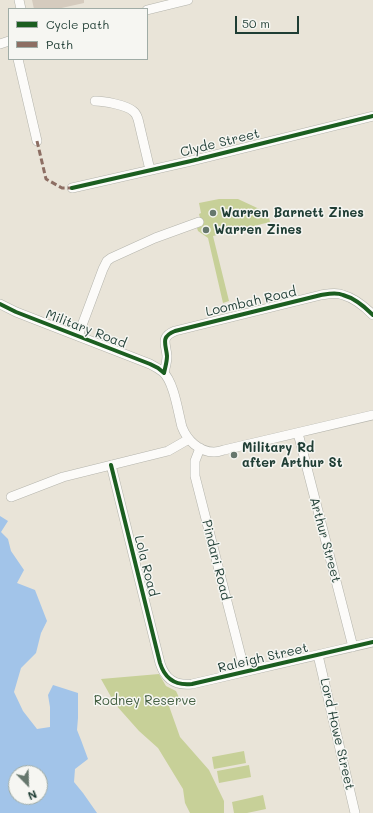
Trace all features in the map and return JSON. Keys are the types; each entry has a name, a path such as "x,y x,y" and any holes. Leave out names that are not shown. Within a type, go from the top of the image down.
{"street":[{"path":"148,10 166,3 188,0"},
{"path":"18,60 37,141"},
{"path":"94,101 114,104 134,112 138,119 150,170"},
{"name":"Clyde Street","path":"72,188 373,116"},
{"path":"78,336 107,261 155,238 199,222"},
{"name":"Loombah Road","path":"164,373 167,358 165,338 168,334 174,331 321,295 332,294 348,297 363,306 373,315"},
{"name":"Military Road","path":"0,304 16,312 150,364 164,373"},
{"path":"164,373 171,387 182,426 188,439 200,448 208,451 214,452 224,450 373,415"},
{"name":"Arthur Street","path":"298,433 353,647"},
{"path":"10,497 63,477 168,451 188,439"},
{"name":"Pindari Road","path":"200,448 195,461 195,476 245,672"},
{"name":"Lola Road","path":"111,465 162,671"},
{"name":"Raleigh Street","path":"162,671 173,682 184,685 192,684 373,642"},
{"name":"Lord Howe Street","path":"318,655 355,813"}],"green space":[{"path":"219,199 238,199 268,213 270,222 213,236 229,301 223,303 208,238 198,231 197,228 202,226 199,214 201,213 199,203"},
{"name":"Rodney Reserve","path":"159,674 166,686 176,691 181,702 169,706 180,737 209,770 224,801 224,813 190,813 185,803 183,789 158,748 139,731 115,704 101,679"},
{"path":"244,751 246,763 214,769 212,757"},
{"path":"249,765 251,777 219,783 217,771"},
{"path":"263,795 266,809 247,813 234,813 232,802"}],"water":[{"path":"0,516 8,521 1,532 8,539 11,551 24,570 17,583 35,590 47,621 41,633 36,653 21,668 14,692 23,711 37,729 50,727 50,707 48,695 53,685 78,693 77,730 88,759 75,769 74,782 97,813 0,813"}],"building":[{"path":"32,0 84,0 84,3 62,8 34,8"}],"marked path":[{"path":"37,141 46,179 62,188 72,188"}],"cycle path":[{"path":"72,188 191,161 373,116"},
{"path":"0,304 16,312 150,364 164,373 167,358 165,341 167,336 175,331 321,295 332,294 340,294 351,298 373,315"},
{"path":"111,465 160,663 162,669 172,680 181,684 192,684 373,642"}],"place":[{"name":"Warren Barnett Zines","path":"213,213"},
{"name":"Warren Zines","path":"206,230"},
{"name":"Military Rd after Arthur St","path":"234,455"}]}
